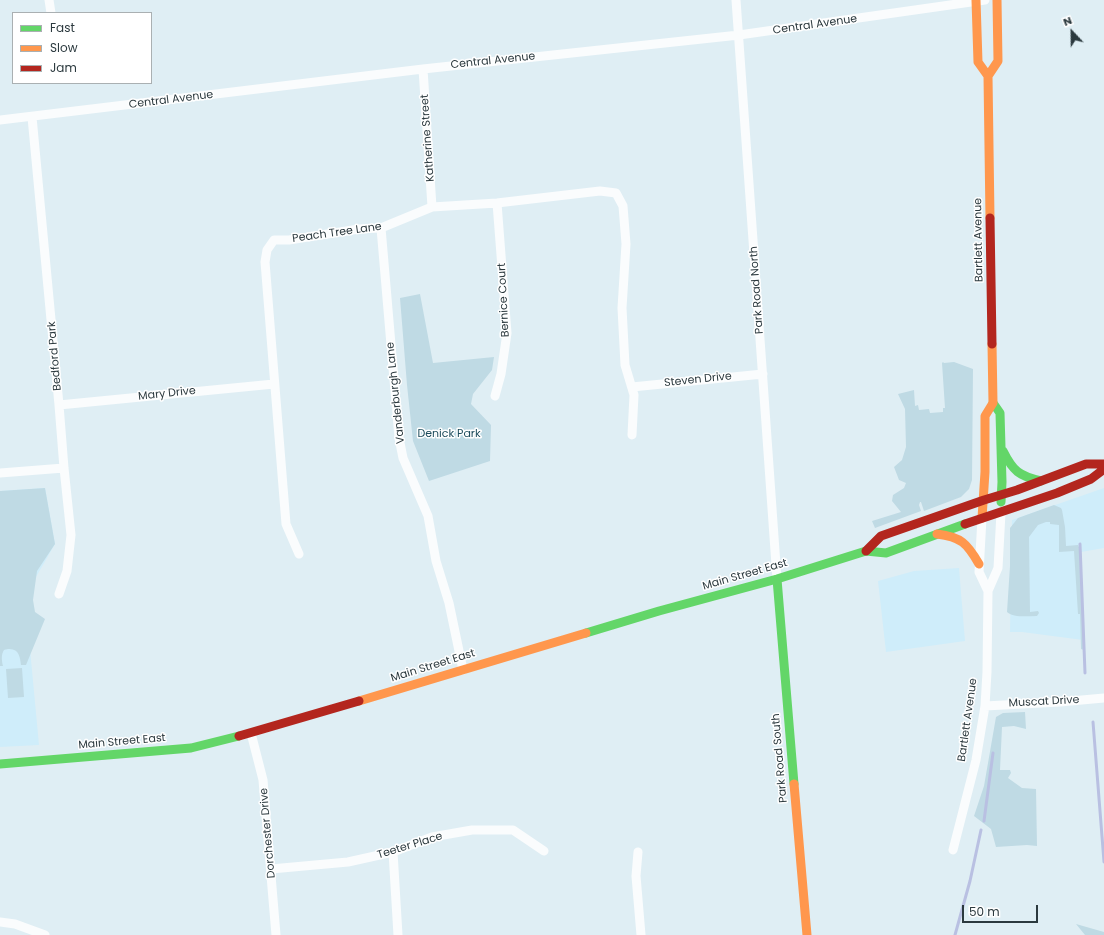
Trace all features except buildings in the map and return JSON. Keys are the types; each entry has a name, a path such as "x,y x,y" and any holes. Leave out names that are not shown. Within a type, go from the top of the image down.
{"main road":[{"path":"979,1 978,62 988,76 998,61 997,0"},
{"name":"Bartlett Avenue","path":"982,518 984,500 985,416 993,403 988,76"},
{"name":"Bartlett Avenue","path":"993,403 1000,413 1002,448 1001,513"},
{"path":"1002,448 1010,465 1017,472 1025,478 1041,481"},
{"name":"Main Street East","path":"866,551 881,536 1017,490 1086,464 1104,464"},
{"name":"Main Street East","path":"0,764 190,748 251,733 659,611 777,579 866,551 886,553 936,534 1057,493 1091,479 1104,469"},
{"path":"936,534 952,536 966,543 979,564"},
{"name":"Park Road South","path":"777,579 807,935"}],"street":[{"path":"49,0 51,12"},
{"name":"Park Road North","path":"736,0 777,579"},
{"name":"Central Avenue","path":"0,120 423,69 739,35 979,1"},
{"name":"Katherine Street","path":"423,69 432,207"},
{"name":"Bedford Park","path":"32,117 71,535 67,570 59,594"},
{"name":"Peach Tree Lane","path":"300,554 286,524 274,384 265,262 267,250 274,240 289,240 358,229 381,228 432,207 497,203 600,190 616,193 623,206 624,213 626,244 622,308 626,365 634,395 632,435"},
{"name":"Bernice Court","path":"495,396 501,374 507,334 497,203"},
{"name":"Vanderburgh Lane","path":"381,228 399,438 403,458 428,516 436,561 449,603 463,670"},
{"name":"Steven Drive","path":"632,387 763,374"},
{"name":"Mary Drive","path":"59,405 274,384"},
{"path":"0,473 64,468"},
{"name":"Bartlett Avenue","path":"953,850 976,760 985,706 988,591 998,568 1001,513"},
{"name":"Bartlett Avenue","path":"982,518 979,572 988,591"},
{"name":"Muscat Drive","path":"985,706 1104,698"},
{"name":"Dorchester Drive","path":"251,733 263,780 276,935"},
{"name":"Teeter Place","path":"271,869 348,862 393,852 432,837 472,830 514,830 544,851"},
{"path":"393,852 398,935"},
{"path":"638,852 636,876 642,935"},
{"path":"0,922 15,924 45,935"}],"shaded area":[{"path":"45,488 55,544 25,596 39,745 0,747 0,491"},
{"path":"1104,488 1104,548 1081,552 1083,640 1022,632 1010,632 1012,520"},
{"path":"959,568 965,641 886,652 878,581 914,571"}],"green space":[{"name":"Denick Park","path":"420,294 433,363 494,357 492,370 473,394 471,404 491,425 490,461 429,481 413,441 400,298"},
{"path":"943,362 954,362 973,369 972,480 969,489 961,497 924,511 920,502 919,505 921,511 875,528 872,521 901,512 892,501 893,495 904,488 906,483 899,480 894,467 902,460 906,447 905,409 898,394 914,390 915,406 918,405 919,410 929,409 930,413 943,412 943,408 945,408"},
{"path":"45,488 55,544 37,571 33,600 35,612 45,619 26,665 21,665 19,656 15,650 8,649 3,651 3,666 0,666 0,491"},
{"path":"1054,505 1062,510 1066,546 1078,545 1081,552 1084,650 1081,649 1080,614 1078,614 1074,551 1059,552 1059,525 1046,522 1038,525 1029,537 1030,612 1038,611 1039,613 1037,616 1021,616 1013,615 1007,612 1010,566 1010,528 1018,518"},
{"path":"22,668 24,697 8,698 6,669"},
{"path":"1025,712 1026,729 1014,726 1002,727 1000,770 1010,770 1011,773 1008,778 1022,788 1036,789 1037,846 1027,845 996,847 991,829 974,816 984,786 996,717 1003,713"},
{"path":"1076,924 1104,932 1104,935 1085,935"}],"waterway":[{"path":"1080,544 1085,673"},
{"path":"1093,722 1104,862"},
{"path":"984,821 993,753"},
{"path":"955,935 970,881 981,830"}],"traffic: fast":[{"path":"993,403 1000,413 1002,482 1001,502"},
{"path":"1003,451 1010,463 1018,472 1027,477 1041,481"},
{"path":"586,633 659,611 777,579 866,551 886,553 965,524"},
{"path":"777,579 794,784"},
{"path":"0,764 191,748 239,736"}],"traffic: slow":[{"path":"976,0 978,62 988,76"},
{"path":"990,218 988,76 998,61 997,0"},
{"path":"982,518 985,472 985,416 993,403 992,344"},
{"path":"937,534 958,539 967,546 979,564"},
{"path":"359,701 586,633"},
{"path":"794,784 807,935"}],"traffic: jam":[{"path":"990,218 992,344"},
{"path":"866,551 881,536 1017,490 1086,464 1104,464"},
{"path":"965,524 1057,493 1091,479 1104,469"},
{"path":"239,736 359,701"}]}
